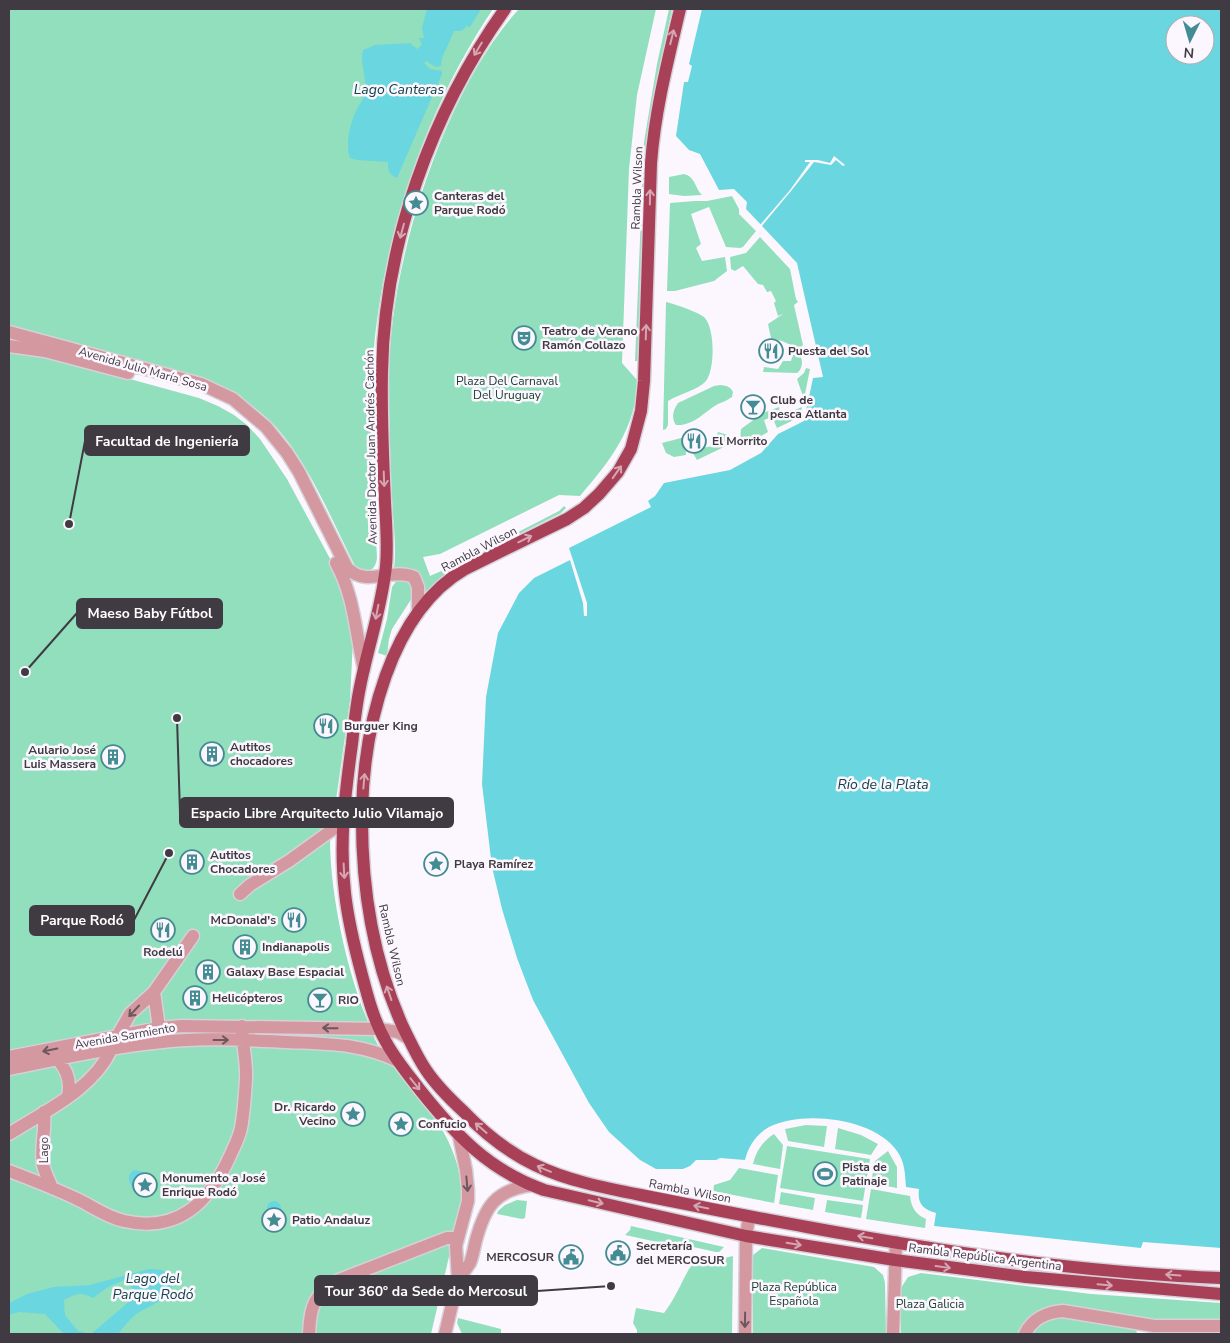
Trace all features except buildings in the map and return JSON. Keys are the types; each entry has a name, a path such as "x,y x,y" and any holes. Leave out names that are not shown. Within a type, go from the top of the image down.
{"main road":[{"name":"Avenida Doctor Juan Andrés Cachón","path":"364,669 375,625 384,576 386,546 382,374 383,334 387,301 401,236 416,186 440,124 478,49 505,9"},
{"name":"Rambla Wilson","path":"680,9 664,73 653,136 650,164 644,381 641,411 631,449 610,482 584,508 567,519 452,577 433,594 418,614 398,647 377,705 368,744 362,796 362,854 373,935 391,998 408,1038 427,1071 464,1113 499,1143 535,1165 570,1178 749,1217"},
{"path":"364,669 346,784 343,822 345,894 358,961 370,1004 379,1029 398,1061 439,1114 459,1136 488,1160 516,1178 532,1185 746,1236"},
{"name":"Rambla República Argentina","path":"749,1217 896,1242 1065,1265 1221,1278"},
{"name":"Rambla República Argentina","path":"746,1236 895,1260 1026,1277 1221,1294"}],"street":[{"name":"Avenida Julio María Sosa","path":"9,332 201,384 233,399 266,427 287,453 299,472 347,568 353,574 371,578 403,574 414,577 418,587 418,614"},
{"name":"Avenida Julio María Sosa","path":"9,346 45,351 203,393 233,409 251,424 273,448 290,474 343,576 353,606 364,669"},
{"path":"240,894 250,885 289,861 343,822"},
{"path":"118,1035 130,1014 154,992 193,936"},
{"path":"154,992 161,1042"},
{"name":"Avenida Sarmiento","path":"9,1058 118,1035 182,1026 379,1029 398,1032 408,1038"},
{"path":"9,1171 52,1188 105,1215 126,1221 153,1224 176,1219 186,1214 213,1189 226,1165 241,1129 246,1076 246,1056 242,1040 242,1026"},
{"name":"Avenida Sarmiento","path":"9,1069 161,1042 196,1040 242,1040 356,1047 378,1052 398,1061"},
{"path":"9,1134 68,1096 92,1077 106,1060 111,1050"},
{"path":"58,1060 68,1074 68,1096"},
{"name":"Lago","path":"44,1112 43,1166 52,1188"},
{"path":"445,1334 458,1278 456,1254 458,1238 468,1201 468,1190 459,1136"},
{"path":"458,1278 469,1264 480,1225 485,1212 493,1201 505,1193 532,1185"},
{"path":"745,1334 746,1236 749,1217"},
{"path":"462,1220 480,1225"},
{"path":"309,1334 313,1304 316,1298 328,1286 447,1238 458,1238"},
{"path":"893,1334 896,1242"},
{"path":"1025,1334 1034,1322 1054,1312 1078,1313 1142,1329 1221,1326"}],"green space":[{"path":"9,9 493,9 447,89 428,131 411,175 386,265 373,357 371,407 372,458 377,558 373,569 364,571 356,568 300,459 276,427 245,401 234,394 9,326"},
{"name":"Plaza Del Carnaval Del Uruguay","path":"519,9 656,9 637,95 629,169 622,363 637,380 636,397 627,429 611,457 580,496 559,495 440,554 423,557 430,576 471,558 446,573 425,593 394,568 395,543 392,509 389,379 391,334 398,286 425,183 444,133 466,86 492,44"},
{"path":"669,9 672,9 653,99 645,166 638,361 635,361 644,142 657,64"},
{"path":"684,174 693,180 702,195 684,196 669,194 669,177"},
{"path":"732,196 739,209 739,214 756,231 743,247 726,247 709,207 691,214 701,244 696,248 702,261 725,257 727,271 714,281 675,291 667,291 670,203 707,201"},
{"path":"760,237 790,269 798,302 794,305 803,345 799,349 771,338 768,324 783,314 778,316 774,303 776,301 771,291 767,292 763,285 758,284 743,266 735,271 731,269 730,257 746,253"},
{"path":"666,302 680,306 705,318 711,331 713,350 711,368 706,381 698,387 668,401 668,425 663,430"},
{"path":"9,353 39,354 199,398 234,415 260,439 287,479 341,579 353,639 350,701 330,843 333,886 341,932 352,976 375,1039 385,1056 422,1099 441,1127 455,1156 461,1188 461,1205 431,1334 9,1334"},
{"path":"793,354 802,359 801,368 797,373 763,372 764,367 778,369 783,361 791,361"},
{"path":"806,368 810,369 804,399 797,379 804,373"},
{"path":"720,385 731,389 733,392 732,397 718,404 694,421 676,425 673,414 678,403"},
{"path":"779,407 780,414 764,420 768,432 754,440 740,441 741,429 763,413"},
{"path":"802,407 800,417 777,428 773,419"},
{"path":"718,432 728,435 726,446 697,460 691,450 713,446"},
{"path":"685,437 686,455 674,457 666,453 662,443"},
{"path":"564,506 566,508 561,513 485,551 485,549 559,511"},
{"path":"398,579 412,581 412,598 392,629 387,656 378,653 387,619 392,587"},
{"path":"806,1125 827,1126 824,1147 788,1141 785,1129"},
{"path":"838,1128 861,1135 878,1144 871,1155 835,1149"},
{"path":"774,1134 783,1145 780,1169 753,1164 760,1147"},
{"name":"Pista de Patinaje","path":"787,1146 870,1159 863,1201 780,1188"},
{"path":"888,1151 897,1167 897,1188 871,1183 875,1161"},
{"path":"739,1168 778,1175 774,1203 713,1191 714,1185 730,1180"},
{"path":"871,1189 910,1196 915,1210 926,1219 925,1228 866,1219"},
{"path":"781,1192 815,1198 813,1210 779,1204"},
{"path":"517,1200 527,1201 525,1218 497,1214 505,1205"},
{"path":"827,1200 863,1205 861,1218 825,1212"},
{"path":"631,1226 724,1247 719,1252 716,1252 625,1235"},
{"name":"Plaza República Española","path":"762,1248 874,1267 883,1275 885,1283 886,1334 753,1334 753,1255"},
{"path":"702,1256 719,1259 733,1256 732,1334 637,1334 633,1323 636,1308 664,1313 690,1268"},
{"name":"Plaza Galicia","path":"921,1273 1091,1294 1221,1303 1221,1322 1147,1322 1070,1309 1026,1323 1019,1334 901,1334 901,1288 908,1277"},
{"path":"1052,1315 1136,1328 1137,1334 1029,1334"},
{"path":"458,1318 501,1329 501,1334 462,1334 457,1323"}],"water":[{"name":"Lago Canteras","path":"427,9 481,9 470,27 466,26 461,31 454,31 442,58 441,66 436,67 426,61 424,63 430,69 442,71 442,74 397,178 389,172 388,162 350,158 348,140 350,127 365,90 362,62 363,50 375,45 410,43 417,49 422,45 419,38 424,38 422,28"},
{"name":"Río de la Plata","path":"702,9 1221,9 1221,1248 1143,1242 1141,1248 934,1226 936,1213 924,1208 919,1199 919,1189 906,1187 903,1164 897,1151 886,1140 872,1131 855,1124 837,1120 800,1119 769,1127 753,1141 745,1160 720,1158 716,1160 696,1160 690,1166 683,1169 656,1169 640,1160 609,1132 589,1103 533,1000 517,958 492,867 482,784 486,697 498,633 519,593 534,578 570,560 583,603 584,616 587,616 587,603 569,548 651,507 648,501 655,496 664,483 730,470 761,453 778,434 804,421 813,378 823,377 797,263 746,209 747,202 734,189 719,190 700,154 689,150 676,136 684,82 688,82 692,66 689,64"},
{"path":"134,1170 148,1175 141,1184 132,1187 129,1176"},
{"path":"274,1201 279,1203 281,1208 279,1213 274,1215 269,1213 267,1208 269,1203"},
{"name":"Lago del Parque Rodó","path":"149,1269 159,1269 166,1272 172,1284 171,1290 167,1295 134,1316 118,1334 91,1334 64,1334 45,1314 19,1312 9,1315 9,1303 27,1294 54,1287 90,1285","holes":["124,1280 138,1294 91,1334 78,1331 65,1315 64,1300 78,1294 93,1298 108,1287"]}],"pier":[{"path":"834,156 845,165 843,166 836,160 831,165 814,162 761,227 760,225 790,190 810,162 805,162 805,160 818,160 830,163"}],"place":[{"name":"Canteras del Parque Rodó","path":"416,203"},
{"name":"Teatro de Verano Ramón Collazo","path":"524,338"},
{"name":"Puesta del Sol","path":"771,351"},
{"name":"Club de pesca Atlanta","path":"753,407"},
{"name":"El Morrito","path":"694,441"},
{"name":"Facultad de Ingeniería","path":"69,524"},
{"name":"Maeso Baby Fútbol","path":"25,672"},
{"name":"Espacio Libre Arquitecto Julio Vilamajo","path":"177,718"},
{"name":"Burguer King","path":"326,726"},
{"name":"Autitos chocadores","path":"212,754"},
{"name":"Aulario José Luis Massera","path":"113,757"},
{"name":"Parque Rodó","path":"169,853"},
{"name":"Autitos Chocadores","path":"192,862"},
{"name":"Playa Ramírez","path":"436,864"},
{"name":"McDonald's","path":"294,920"},
{"name":"Rodelú","path":"163,930"},
{"name":"Indianapolis","path":"245,947"},
{"name":"Galaxy Base Espacial","path":"208,972"},
{"name":"Helicópteros","path":"195,998"},
{"name":"RIO","path":"320,1000"},
{"name":"Dr. Ricardo Vecino","path":"353,1114"},
{"name":"Confucio","path":"401,1124"},
{"name":"Pista de Patinaje","path":"825,1174"},
{"name":"Monumento a José Enrique Rodó","path":"145,1185"},
{"name":"Patio Andaluz","path":"274,1220"},
{"name":"Secretaría del MERCOSUR","path":"618,1253"},
{"name":"MERCOSUR","path":"571,1257"},
{"name":"Tour 360º da Sede do Mercosul","path":"611,1286"}]}
